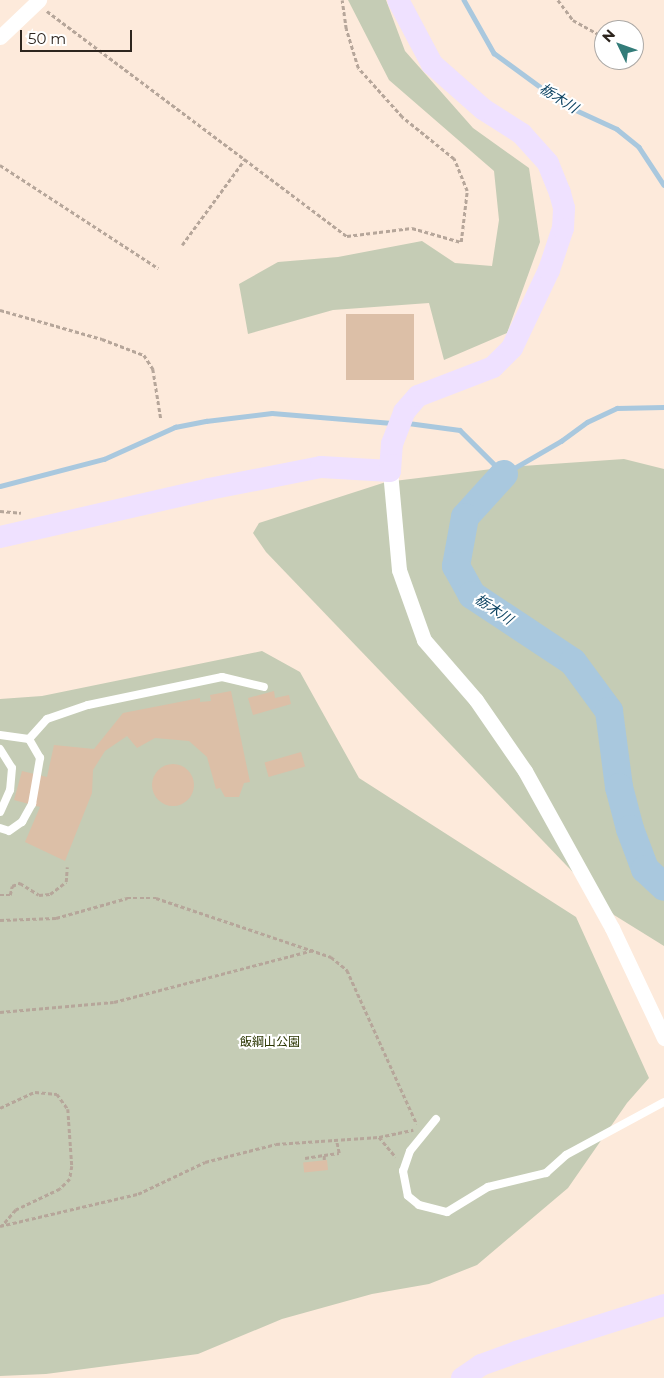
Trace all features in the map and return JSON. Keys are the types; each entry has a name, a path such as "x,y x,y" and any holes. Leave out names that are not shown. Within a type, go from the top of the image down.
{"street":[{"path":"398,0 432,64 483,109 522,134 548,163 564,208 564,228 549,270 512,348 493,367 418,396 404,412 392,444 390,471 399,570 424,640 476,700 525,771 612,928 664,1038"},
{"path":"0,37 37,1"},
{"path":"0,537 209,489 321,467 390,471"},
{"path":"462,1378 481,1365 516,1352 664,1305"}],"lane":[{"path":"29,739 47,719 88,705 222,677 264,687"},
{"path":"0,735 29,739"},
{"path":"0,828 8,831 22,822 32,804 40,758 29,739"},
{"path":"0,748 12,768 10,790 0,812"},
{"path":"436,1118 410,1151 404,1168 408,1196 419,1205 447,1212 488,1187 546,1174 566,1156 664,1102"}],"path":[{"path":"37,1 347,236 412,228 460,242 467,191 454,159 402,117 358,68 346,29 342,0"},
{"path":"558,0 573,20 594,32"},
{"path":"182,246 245,159"},
{"path":"0,165 158,268"},
{"path":"0,310 102,339 144,355 153,369 161,419"},
{"path":"0,895 10,895 12,886 20,883 39,895 50,894 66,882 67,867"},
{"path":"0,920 56,918 127,898 156,898 331,957 347,970 419,1128 379,1137 276,1144 238,1152 205,1162 138,1194 1,1226"},
{"path":"0,1012 114,1002 314,950"},
{"path":"0,1108 35,1092 57,1094 68,1108 72,1166 70,1179 60,1189 16,1210 1,1226"},
{"path":"379,1137 404,1168"},
{"path":"305,1158 339,1153 336,1139"},
{"path":"324,1155 324,1160"}],"green space":[{"path":"348,0 386,0 405,51 473,128 529,168 540,242 507,333 444,360 429,303 333,310 248,334 239,284 278,262 338,257 422,241 455,263 492,266 499,220 494,171 389,80"},
{"path":"624,459 664,469 664,946 614,915 266,552 253,533 259,523 386,482 508,467"},
{"name":"飯綱山公園","path":"262,651 300,672 359,778 576,917 649,1078 627,1103 568,1188 477,1265 429,1284 372,1294 282,1319 198,1354 46,1374 0,1376 0,699 42,696"}],"building":[{"path":"346,314 414,314 414,380 346,380"},
{"path":"231,691 250,782 244,783 239,797 225,797 220,788 216,789 207,757 189,741 155,738 137,748 127,736 105,751 93,770 92,793 65,861 25,842 40,807 14,800 22,771 47,777 54,745 94,749 123,713 200,698 200,702 211,701 210,695"},
{"path":"274,691 275,698 289,695 291,704 253,715 248,698"},
{"path":"301,752 305,766 269,777 264,762"},
{"path":"177,764 185,767 191,773 194,785 191,797 185,803 169,806 161,803 155,797 152,781 155,773 161,767"},
{"path":"327,1160 328,1170 304,1172 303,1163"}],"waterway":[{"name":"栃木川","path":"464,0 494,53 565,105 617,129 639,147 664,185"},
{"name":"栃木川","path":"408,423 460,430 504,474 561,441 587,422 617,408 664,407"},
{"path":"0,486 104,459 175,427 206,421 272,413 392,423"},
{"name":"栃木川","path":"504,474 465,517 456,566 472,595 573,662 609,711 619,787 630,829 645,869 664,887"}]}
